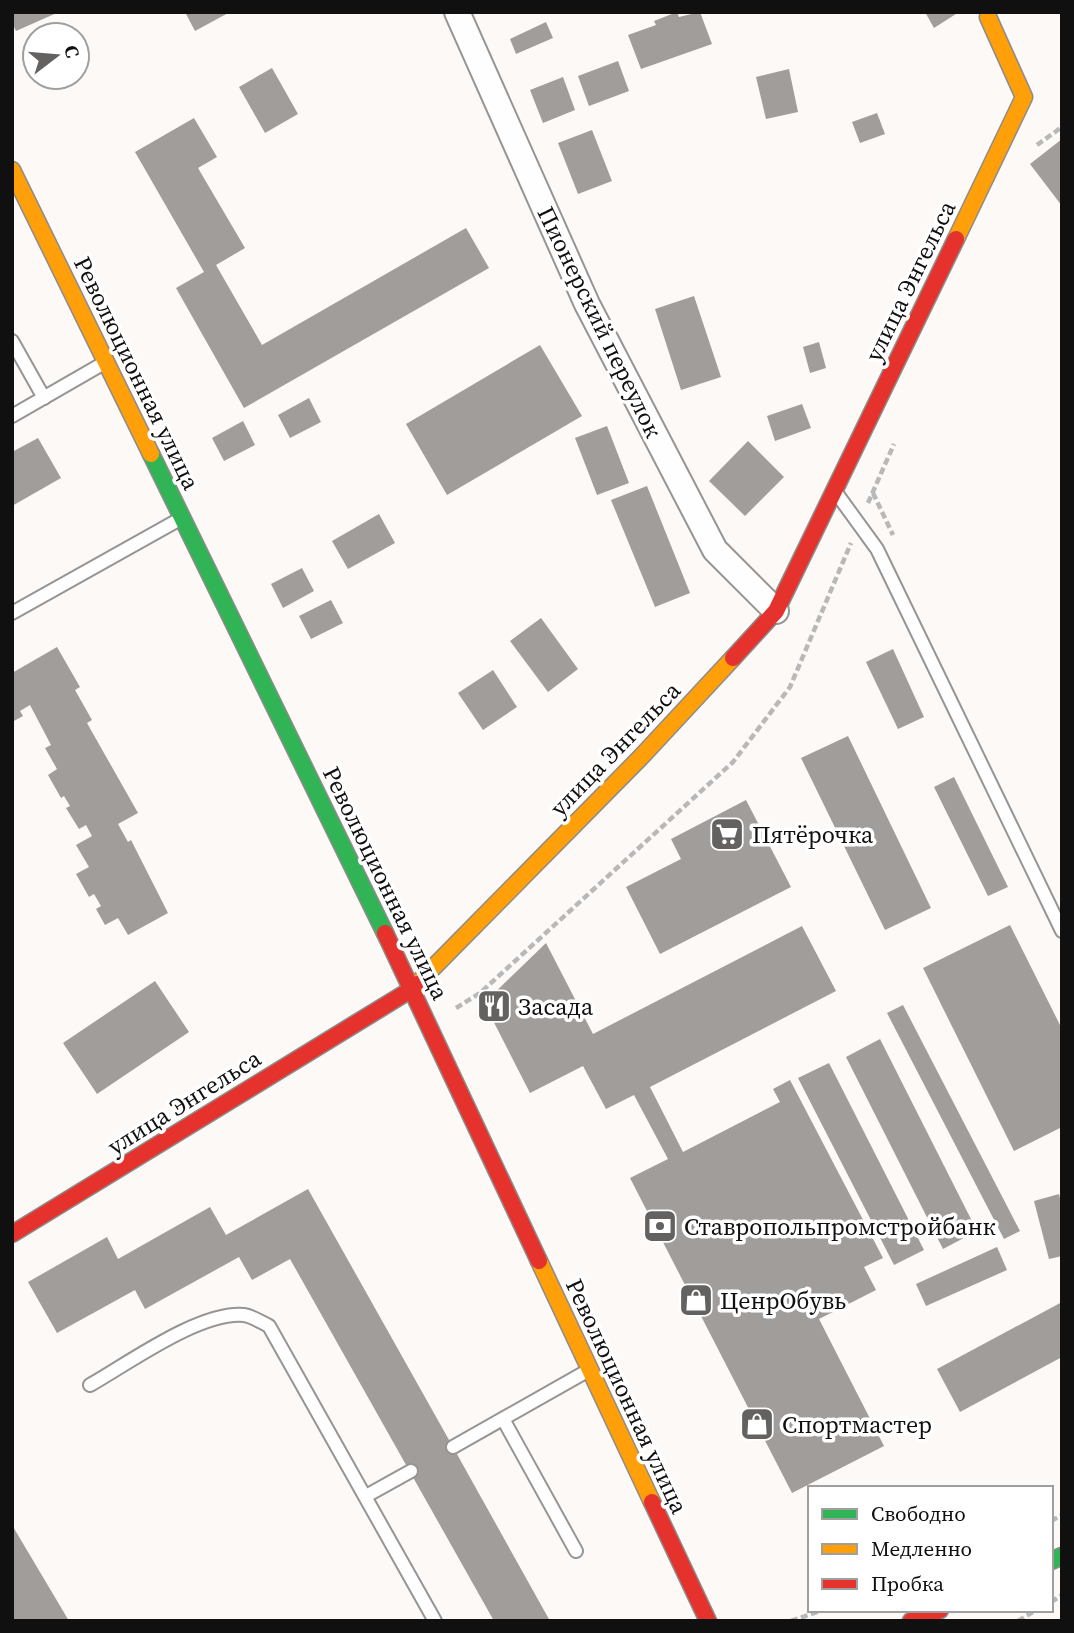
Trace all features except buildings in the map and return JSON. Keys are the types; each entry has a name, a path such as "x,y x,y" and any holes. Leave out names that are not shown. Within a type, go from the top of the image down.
{"street":[{"name":"Пионерский переулок","path":"457,12 587,304 715,550 776,611"},
{"name":"улица Энгельса","path":"12,1234 412,989 641,757 776,611 1024,97 988,17"},
{"name":"Революционная улица","path":"12,170 412,989 708,1621"},
{"path":"911,1621 935,1612"}],"lane":[{"path":"12,341 44,398"},
{"path":"12,416 105,362"},
{"path":"835,491 877,549 1062,932"},
{"path":"12,613 183,517"},
{"path":"90,1385 191,1327 224,1315 247,1315 269,1326 435,1621"},
{"path":"453,1447 589,1370"},
{"path":"503,1419 576,1551"},
{"path":"366,1496 411,1471"}],"path":[{"path":"791,1621 817,1612"}],"traffic: fast":[{"path":"151,454 385,933"},
{"path":"1053,1560 1062,1556"}],"traffic: slow":[{"path":"956,239 1024,97 988,17"},
{"path":"12,170 151,454"},
{"path":"417,984 641,757 733,658"},
{"path":"539,1261 652,1502"}],"traffic: jam":[{"path":"733,658 776,611 956,239"},
{"path":"385,933 539,1261"},
{"path":"12,1234 417,984"},
{"path":"652,1502 708,1621"},
{"path":"911,1621 935,1612"}],"place":[{"name":"Пятёрочка","path":"727,834"},
{"name":"Засада","path":"494,1006"},
{"name":"Ставропольпромстройбанк","path":"660,1226"},
{"name":"ЦенрОбувь","path":"696,1300"},
{"name":"Спортмастер","path":"757,1424"}]}
